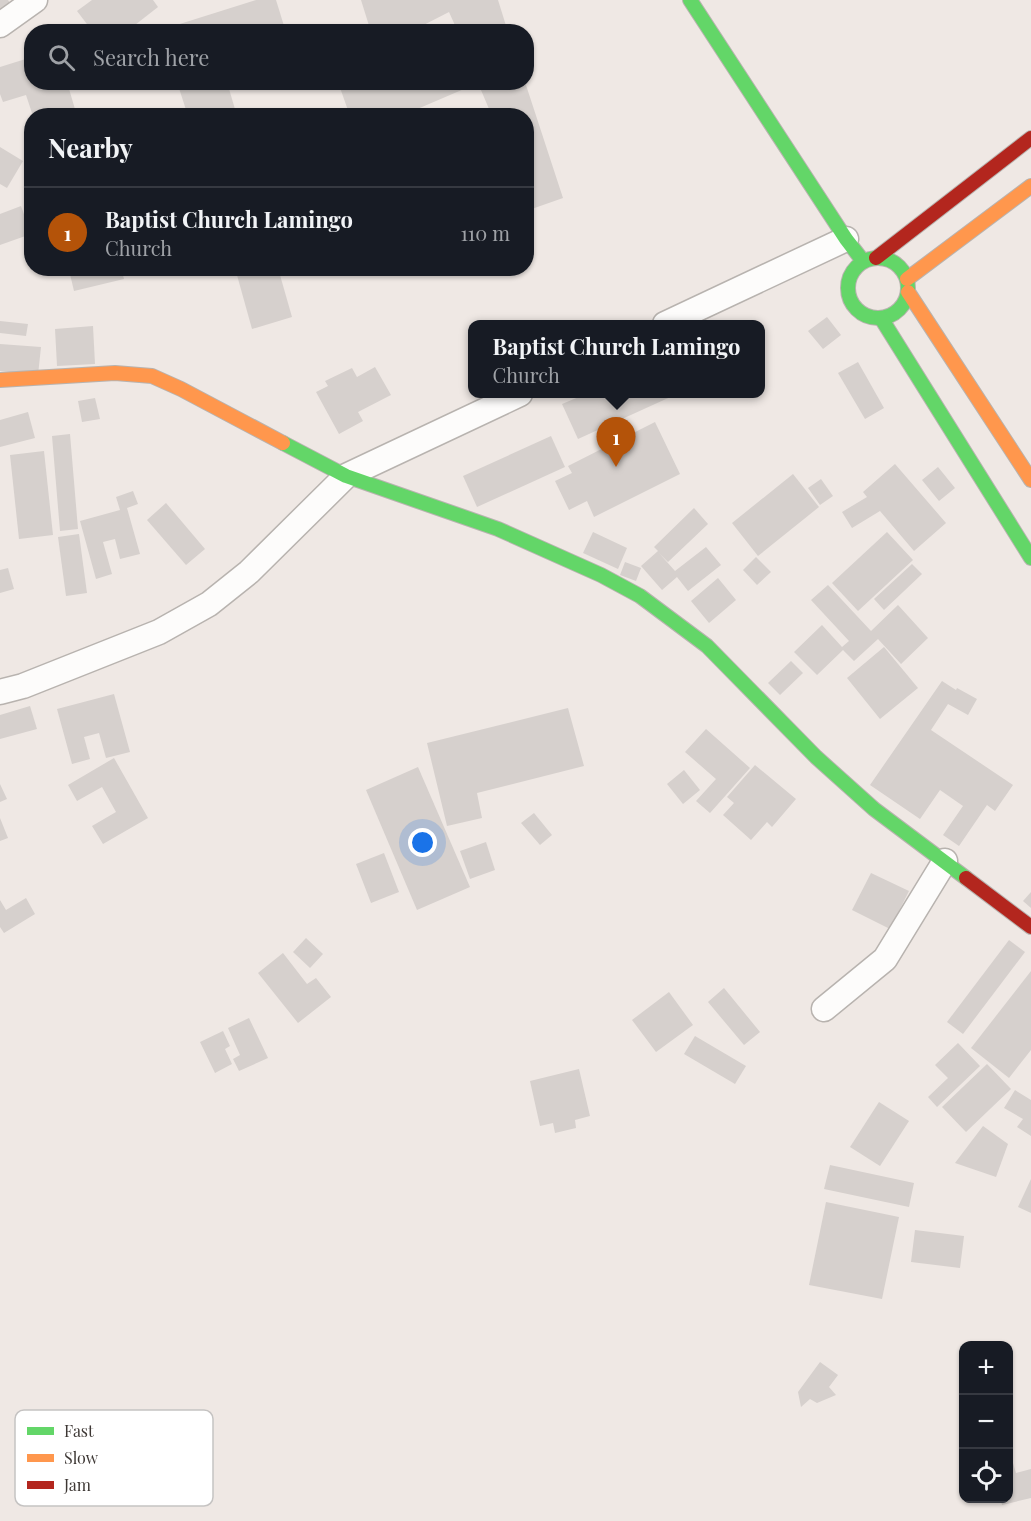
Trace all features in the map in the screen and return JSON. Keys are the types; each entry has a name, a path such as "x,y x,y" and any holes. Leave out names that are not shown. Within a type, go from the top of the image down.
{"street":[{"path":"0,25 35,0"},
{"path":"690,0 846,239 870,259 890,259 900,267 908,285 1031,480"},
{"path":"1031,138 854,270 849,283 849,296 856,308 867,316 881,318 893,314 903,304 908,285 1031,186"},
{"path":"674,320 846,239"},
{"path":"881,318 1031,558"},
{"path":"0,380 115,373 152,376 346,476 498,529 601,574 640,596 707,646 816,757 874,809 1031,927"},
{"path":"0,692 23,686 159,632 209,604 249,572 346,476 510,398"},
{"path":"824,1009 885,959 945,861"}],"building":[{"path":"0,0 8,0 10,3 0,10"},
{"path":"92,0 153,0 158,7 136,24 87,24 77,11"},
{"path":"256,0 276,0 283,24 180,24"},
{"path":"361,0 498,0 506,24 454,24 449,12 426,24 368,24"},
{"path":"24,60 24,90 69,90 75,108 30,108 26,95 3,102 0,94 0,67"},
{"path":"180,90 229,90 235,108 185,108"},
{"path":"341,90 462,90 420,108 347,108"},
{"path":"481,90 528,90 534,108 489,108"},
{"path":"534,109 563,198 534,208"},
{"path":"0,147 23,161 7,188 0,184"},
{"path":"21,206 24,214 24,236 0,245 0,214"},
{"path":"70,276 123,276 124,279 74,291"},
{"path":"237,276 280,276 292,317 252,329"},
{"path":"827,317 841,335 823,349 808,331"},
{"path":"0,321 28,324 26,336 0,333"},
{"path":"93,326 95,364 57,366 55,329"},
{"path":"0,344 41,347 38,375 0,371"},
{"path":"858,362 884,408 865,419 838,373"},
{"path":"375,367 391,395 358,412 363,421 339,434 316,392 328,386 325,381 352,368 357,377"},
{"path":"95,398 100,419 82,422 78,401"},
{"path":"576,398 668,398 578,439 562,404"},
{"path":"28,412 35,438 0,447 0,420"},
{"path":"655,422 680,474 594,517 587,501 569,510 555,481 572,473 568,466"},
{"path":"70,434 78,529 60,531 52,436"},
{"path":"551,436 565,467 477,507 463,476"},
{"path":"44,451 53,535 19,539 10,455"},
{"path":"895,464 946,523 914,551 880,511 852,528 842,512 867,497 863,492"},
{"path":"938,467 955,488 939,501 922,480"},
{"path":"793,474 819,507 758,556 732,523"},
{"path":"821,479 833,496 820,505 808,488"},
{"path":"133,491 138,504 127,508 140,554 120,559 115,539 103,542 112,574 96,579 80,521 120,510 116,497"},
{"path":"166,503 205,549 186,565 147,520"},
{"path":"694,508 708,524 668,562 659,553 675,571 706,547 721,565 688,591 677,577 662,590 641,566 658,551 654,547"},
{"path":"593,532 627,548 618,569 583,553"},
{"path":"887,532 913,560 858,611 832,583"},
{"path":"79,534 87,593 66,596 58,537"},
{"path":"756,557 771,572 757,585 743,570"},
{"path":"625,562 641,568 636,581 620,575"},
{"path":"912,564 922,574 884,610 874,599"},
{"path":"8,568 14,589 0,593 0,570"},
{"path":"718,578 736,600 709,623 691,601"},
{"path":"828,585 871,631 898,605 928,638 901,664 878,639 854,661 843,650 817,675 794,652 822,625 842,647 849,641 811,600"},
{"path":"884,647 918,688 880,719 847,678"},
{"path":"791,661 803,673 780,695 768,683"},
{"path":"942,681 977,699 968,715 948,704 931,730 1013,785 995,811 987,805 959,846 943,835 963,806 940,790 920,819 870,785"},
{"path":"114,694 130,752 106,758 99,733 84,737 90,759 72,764 57,709"},
{"path":"30,706 37,729 0,739 0,715"},
{"path":"568,708 584,766 477,793 482,818 447,826 427,743"},
{"path":"706,729 750,768 710,813 696,801 716,779 685,752"},
{"path":"114,758 148,818 103,844 92,826 116,812 102,787 77,801 68,785"},
{"path":"755,765 796,799 772,827 767,822 751,840 723,815 734,803 727,797"},
{"path":"418,767 470,887 417,910 366,790"},
{"path":"684,770 700,790 683,804 667,784"},
{"path":"0,784 7,799 0,802"},
{"path":"534,813 552,835 540,845 521,823"},
{"path":"0,818 8,838 0,841"},
{"path":"486,842 495,870 470,879 460,851"},
{"path":"384,853 399,892 371,903 356,864"},
{"path":"871,873 909,891 890,929 852,910"},
{"path":"1031,892 1031,908 1023,901"},
{"path":"26,898 35,914 4,933 0,927 0,900 6,910"},
{"path":"306,938 323,954 310,968 293,952"},
{"path":"1009,940 1025,952 963,1034 947,1022"},
{"path":"283,953 307,984 316,978 331,997 298,1023 258,973"},
{"path":"1031,971 1031,1050 1009,1078 971,1048"},
{"path":"724,988 760,1032 744,1045 708,1002"},
{"path":"669,992 693,1025 656,1052 632,1020"},
{"path":"249,1018 268,1058 239,1071 233,1059 240,1055 228,1028"},
{"path":"223,1031 230,1046 225,1049 232,1064 215,1073 200,1042"},
{"path":"695,1036 746,1066 735,1084 684,1054"},
{"path":"958,1043 980,1066 937,1107 928,1097 948,1078 935,1065"},
{"path":"987,1064 1011,1089 966,1132 942,1107"},
{"path":"579,1069 590,1116 575,1120 576,1128 555,1133 553,1123 540,1126 530,1081"},
{"path":"1015,1090 1031,1100 1031,1136 1017,1127 1023,1119 1004,1108"},
{"path":"879,1102 909,1121 880,1166 850,1147"},
{"path":"983,1126 1008,1144 996,1177 955,1163"},
{"path":"830,1165 914,1183 909,1207 824,1189"},
{"path":"1031,1179 1031,1213 1018,1207"},
{"path":"826,1202 899,1217 882,1299 809,1285"},
{"path":"915,1230 964,1236 960,1268 911,1262"},
{"path":"820,1362 838,1375 829,1387 836,1395 817,1403 810,1399 801,1407 798,1392"},
{"path":"1013,1463 1016,1473 1031,1469 1031,1498 1013,1502"}],"traffic: fast":[{"path":"690,0 846,239 863,261"},
{"path":"878,258 895,263 903,271 908,288 903,305 895,313 878,318 861,313 853,305 848,288 853,271 861,263 878,258"},
{"path":"881,318 1031,558"},
{"path":"283,443 346,476 498,529 601,575 640,596 707,646 816,757 874,809 966,878"}],"traffic: slow":[{"path":"907,279 1031,186"},
{"path":"908,292 1031,480"},
{"path":"0,380 115,373 152,376 283,443"}],"traffic: jam":[{"path":"876,258 1031,138"},
{"path":"966,878 1031,927"}],"place":[{"name":"Baptist Church Lamingo","path":"616,467"}]}
